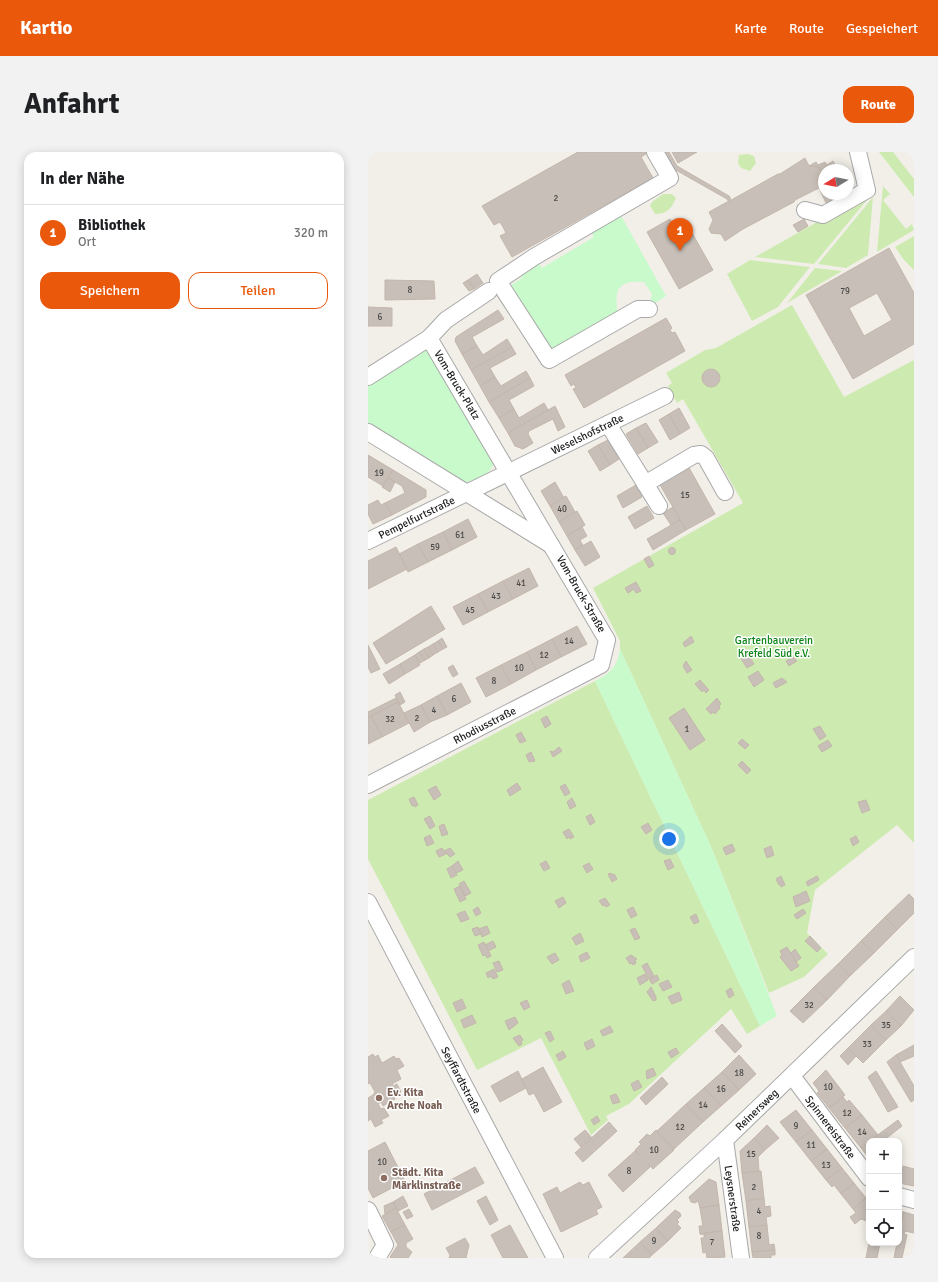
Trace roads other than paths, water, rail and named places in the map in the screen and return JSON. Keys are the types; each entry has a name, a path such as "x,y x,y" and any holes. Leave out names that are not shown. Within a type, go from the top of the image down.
{"street":[{"path":"649,309 638,309 631,307 549,360 498,281 534,257 670,178 655,152"},
{"path":"805,210 824,215 868,190 858,152"},
{"path":"429,338 446,320 489,292"},
{"name":"Vom-Bruck-Platz","path":"368,377 429,338 554,546"},
{"name":"Weselshofstraße","path":"510,473 665,396"},
{"path":"608,424 659,506"},
{"path":"368,432 465,493 554,546"},
{"path":"645,484 694,455 701,454 706,458 725,492"},
{"path":"465,493 510,473"},
{"name":"Pempelfurtstraße","path":"368,541 465,493"},
{"name":"Vom-Bruck-Straße","path":"554,546 608,640 601,665"},
{"name":"Rhodiusstraße","path":"368,785 601,665"},
{"name":"Seyffardtstraße","path":"368,902 555,1258"},
{"name":"Reinersweg","path":"597,1258 725,1140 914,957"},
{"name":"Spinnereistraße","path":"792,1076 866,1174"},
{"name":"Leysnerstraße","path":"725,1140 741,1258"},
{"path":"902,1197 914,1200"},
{"path":"368,1210 385,1245 377,1258"}],"place":[{"name":"Bibliothek","path":"680,251"},
{"name":"Ev. Kita Arche Noah","path":"379,1098"},
{"name":"Städt. Kita Märklinstraße","path":"384,1178"}],"park label":[{"name":"Gartenbauverein Krefeld Süd e.V.","path":"774,646"}]}
